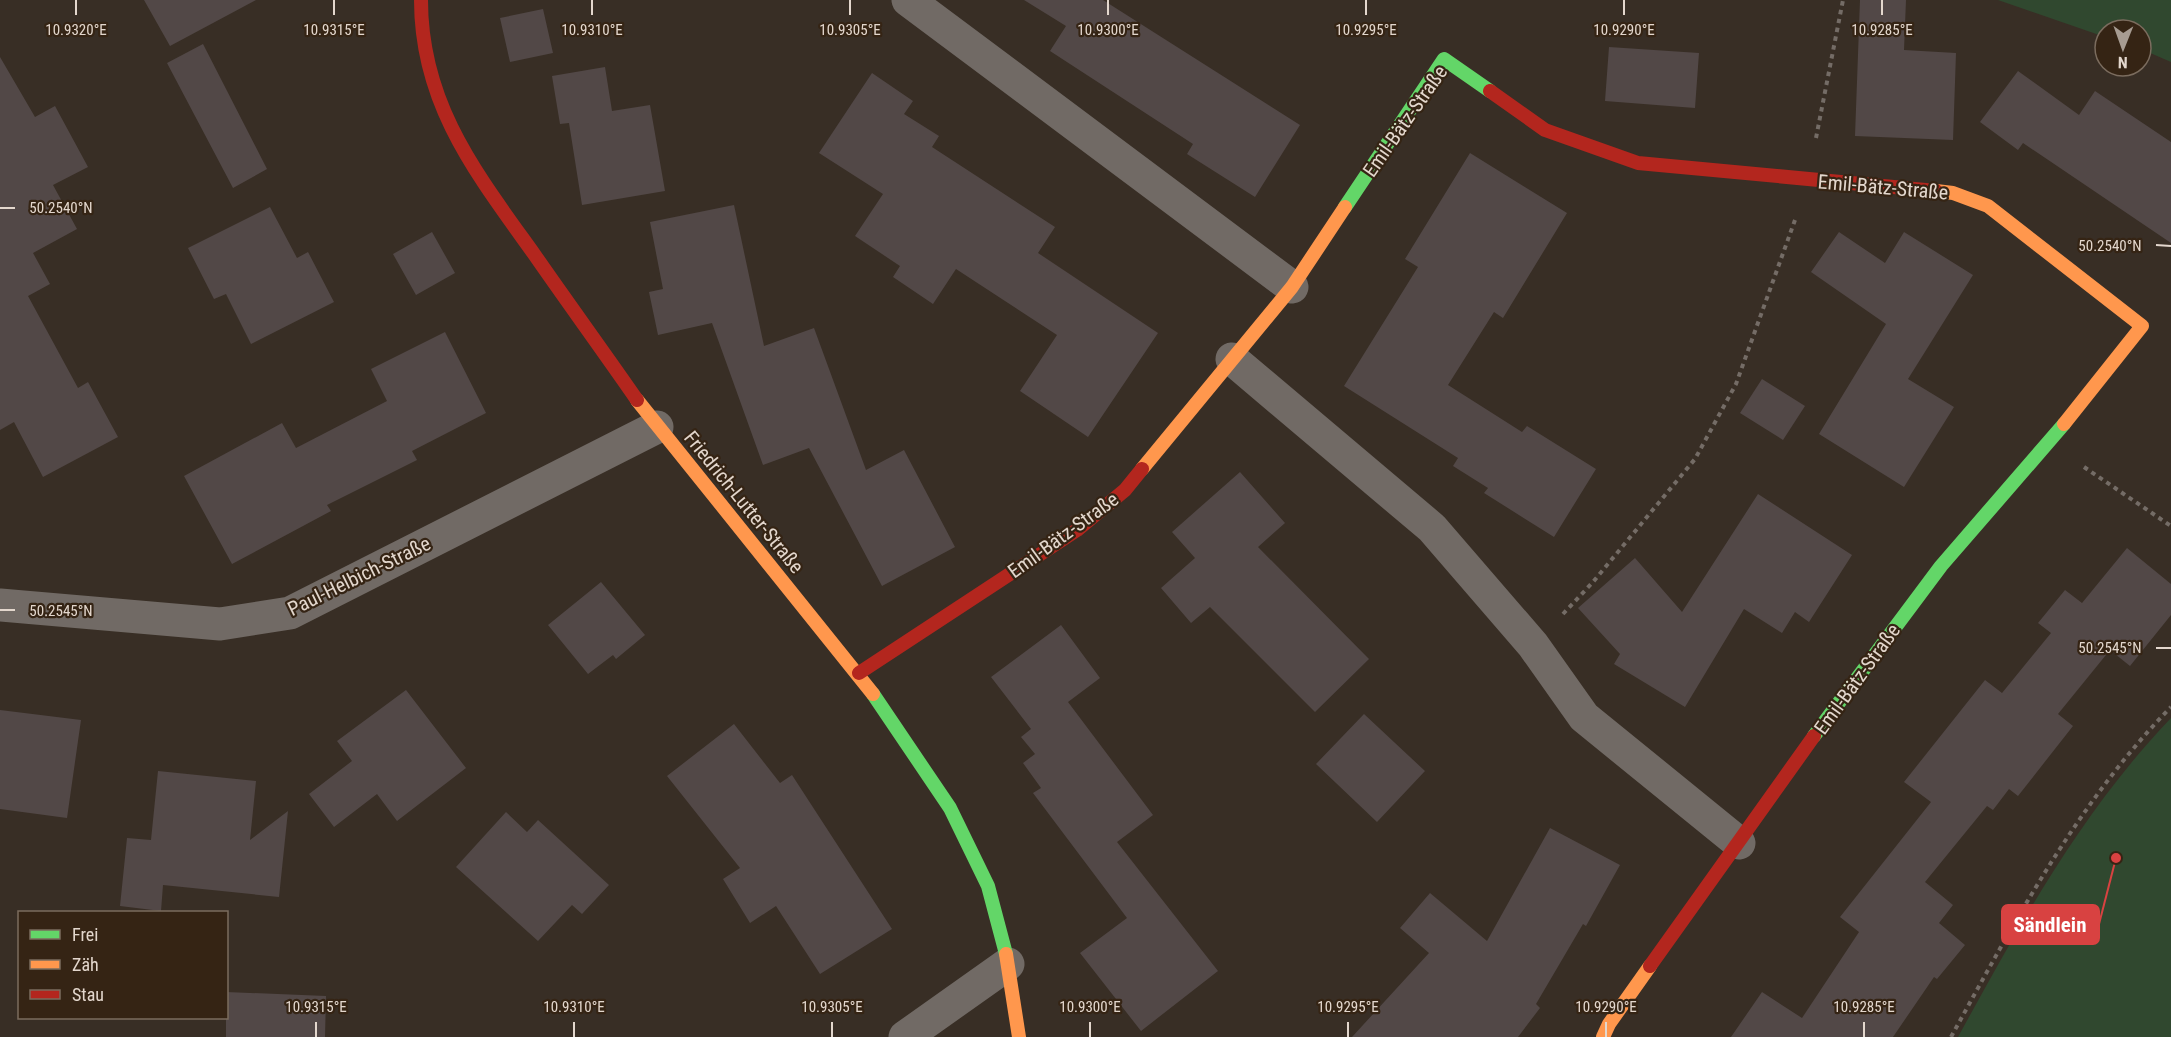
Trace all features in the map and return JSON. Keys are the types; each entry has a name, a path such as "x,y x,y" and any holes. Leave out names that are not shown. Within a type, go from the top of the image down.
{"street":[{"name":"Friedrich-Lutter-Straße","path":"422,0 421,19 432,81 452,133 481,180 657,427 859,673 950,808 988,886 1008,964 1018,1037"},
{"path":"908,0 1292,287"},
{"name":"Emil-Bätz-Straße","path":"859,673 1077,530 1117,496 1292,287 1444,59 1545,130 1638,163 1953,193 1988,206 2142,326 2048,444 1941,566 1841,698 1609,1024 1603,1037"},
{"path":"1232,359 1431,528 1533,645 1584,717 1739,843"},
{"name":"Paul-Helbich-Straße","path":"0,605 220,624 290,613 657,427"},
{"path":"905,1037 1008,964"}],"path":[{"path":"1533,645 1593,582 1695,459 1736,384 1810,181 1826,75 1843,0"},
{"path":"2048,444 2171,526"},
{"path":"1951,1037 2036,884 2135,744 2171,706"}],"green space":[{"path":"1998,0 2171,0 2171,62 2153,54 2153,18 2093,18 2093,33"},
{"path":"2171,718 2171,1037 1958,1037 2029,911 2080,830 2108,792"}],"building":[{"path":"144,0 256,0 170,46"},
{"path":"1024,0 1103,0 1300,125 1255,197 1187,154 1193,144 1050,51 1066,26"},
{"path":"1860,0 1906,0 1904,50 1956,53 1953,140 1855,136"},
{"path":"543,9 553,53 510,62 500,18"},
{"path":"203,44 267,169 233,188 167,63"},
{"path":"1609,47 1699,53 1695,108 1605,101"},
{"path":"0,57 35,117 55,106 88,167 53,185 77,229 33,253 50,284 28,296 78,388 88,382 118,437 43,477 14,422 0,430"},
{"path":"605,67 612,111 650,105 665,191 582,205 569,123 560,124 552,76"},
{"path":"2018,71 2079,115 2095,91 2171,142 2171,243 2023,143 2018,150 1980,122"},
{"path":"872,73 913,101 904,114 939,136 932,147 1055,227 1038,253 1158,333 1088,437 1020,391 1057,335 956,269 933,304 893,277 900,266 855,236 883,194 819,153"},
{"path":"1470,153 1567,213 1503,318 1494,312 1448,385 1522,432 1527,426 1596,469 1554,537 1484,493 1488,488 1453,466 1458,458 1344,386 1418,267 1405,259"},
{"path":"734,205 764,346 814,328 866,470 904,450 955,547 882,586 809,448 763,465 712,323 658,335 649,292 663,289 650,222"},
{"path":"270,207 297,258 308,252 334,302 251,344 226,294 214,299 188,248"},
{"path":"432,232 455,273 416,295 393,254"},
{"path":"1839,232 1885,263 1904,232 1973,275 1908,379 1954,407 1904,487 1819,434 1886,324 1811,272"},
{"path":"445,332 486,413 412,451 417,460 327,505 331,511 232,564 184,476 282,423 296,448 387,401 371,369"},
{"path":"1762,379 1805,406 1783,440 1740,413"},
{"path":"1240,472 1285,523 1258,547 1369,659 1315,712 1210,607 1191,623 1161,588 1195,558 1172,532"},
{"path":"1758,494 1852,555 1809,622 1795,612 1782,633 1744,609 1685,707 1614,664 1620,654 1578,608 1635,558 1682,612"},
{"path":"2127,548 2171,584 2171,615 2130,666 2110,650 2058,714 2073,726 2018,796 2009,789 1993,810 1987,806 1925,882 1953,905 1939,923 1965,945 1937,979 1934,977 1893,1037 1731,1037 1762,992 1802,1018 1859,932 1840,917 1931,802 1904,782 1985,680 2002,693 2051,633 2038,623 2065,590 2082,603"},
{"path":"601,582 645,635 616,659 613,655 588,674 548,625"},
{"path":"1061,625 1100,678 1068,702 1153,815 1117,842 1218,971 1141,1031 1080,953 1127,918 1033,793 1041,788 1023,763 1035,754 1021,737 1031,729 991,677"},
{"path":"406,690 466,768 397,821 377,794 334,827 309,794 352,761 337,741"},
{"path":"0,710 81,720 67,818 0,809"},
{"path":"1364,714 1425,771 1377,822 1316,764"},
{"path":"734,724 780,783 792,775 892,929 820,974 776,906 750,923 723,879 740,868 667,776"},
{"path":"158,771 256,781 250,840 288,811 279,897 163,885 161,911 120,906 127,838 151,840"},
{"path":"506,812 527,832 538,820 609,885 582,914 572,905 538,941 456,867"},
{"path":"1550,828 1620,865 1586,926 1583,924 1536,1004 1540,1008 1518,1037 1352,1037 1429,953 1400,928 1430,893 1487,941"},
{"path":"228,992 326,996 325,1037 226,1037"}],"traffic: fast":[{"path":"1345,207 1444,59 1490,91"},
{"path":"1814,736 1941,566 2064,424"},
{"path":"873,694 950,808 988,886 1006,954"}],"traffic: slow":[{"path":"1936,191 1953,193 1988,206 2142,326 2064,424"},
{"path":"1142,469 1292,287 1345,207"},
{"path":"637,400 873,694"},
{"path":"1006,954 1019,1037"},
{"path":"1603,1037 1609,1024 1650,966"}],"traffic: jam":[{"path":"421,0 423,37 430,72 441,105 456,136 492,195 637,400"},
{"path":"1490,91 1545,130 1638,163 1936,191"},
{"path":"859,673 1077,530 1125,490 1142,469"},
{"path":"1650,966 1814,736"}],"place":[{"name":"Sändlein","path":"2116,858"}]}
